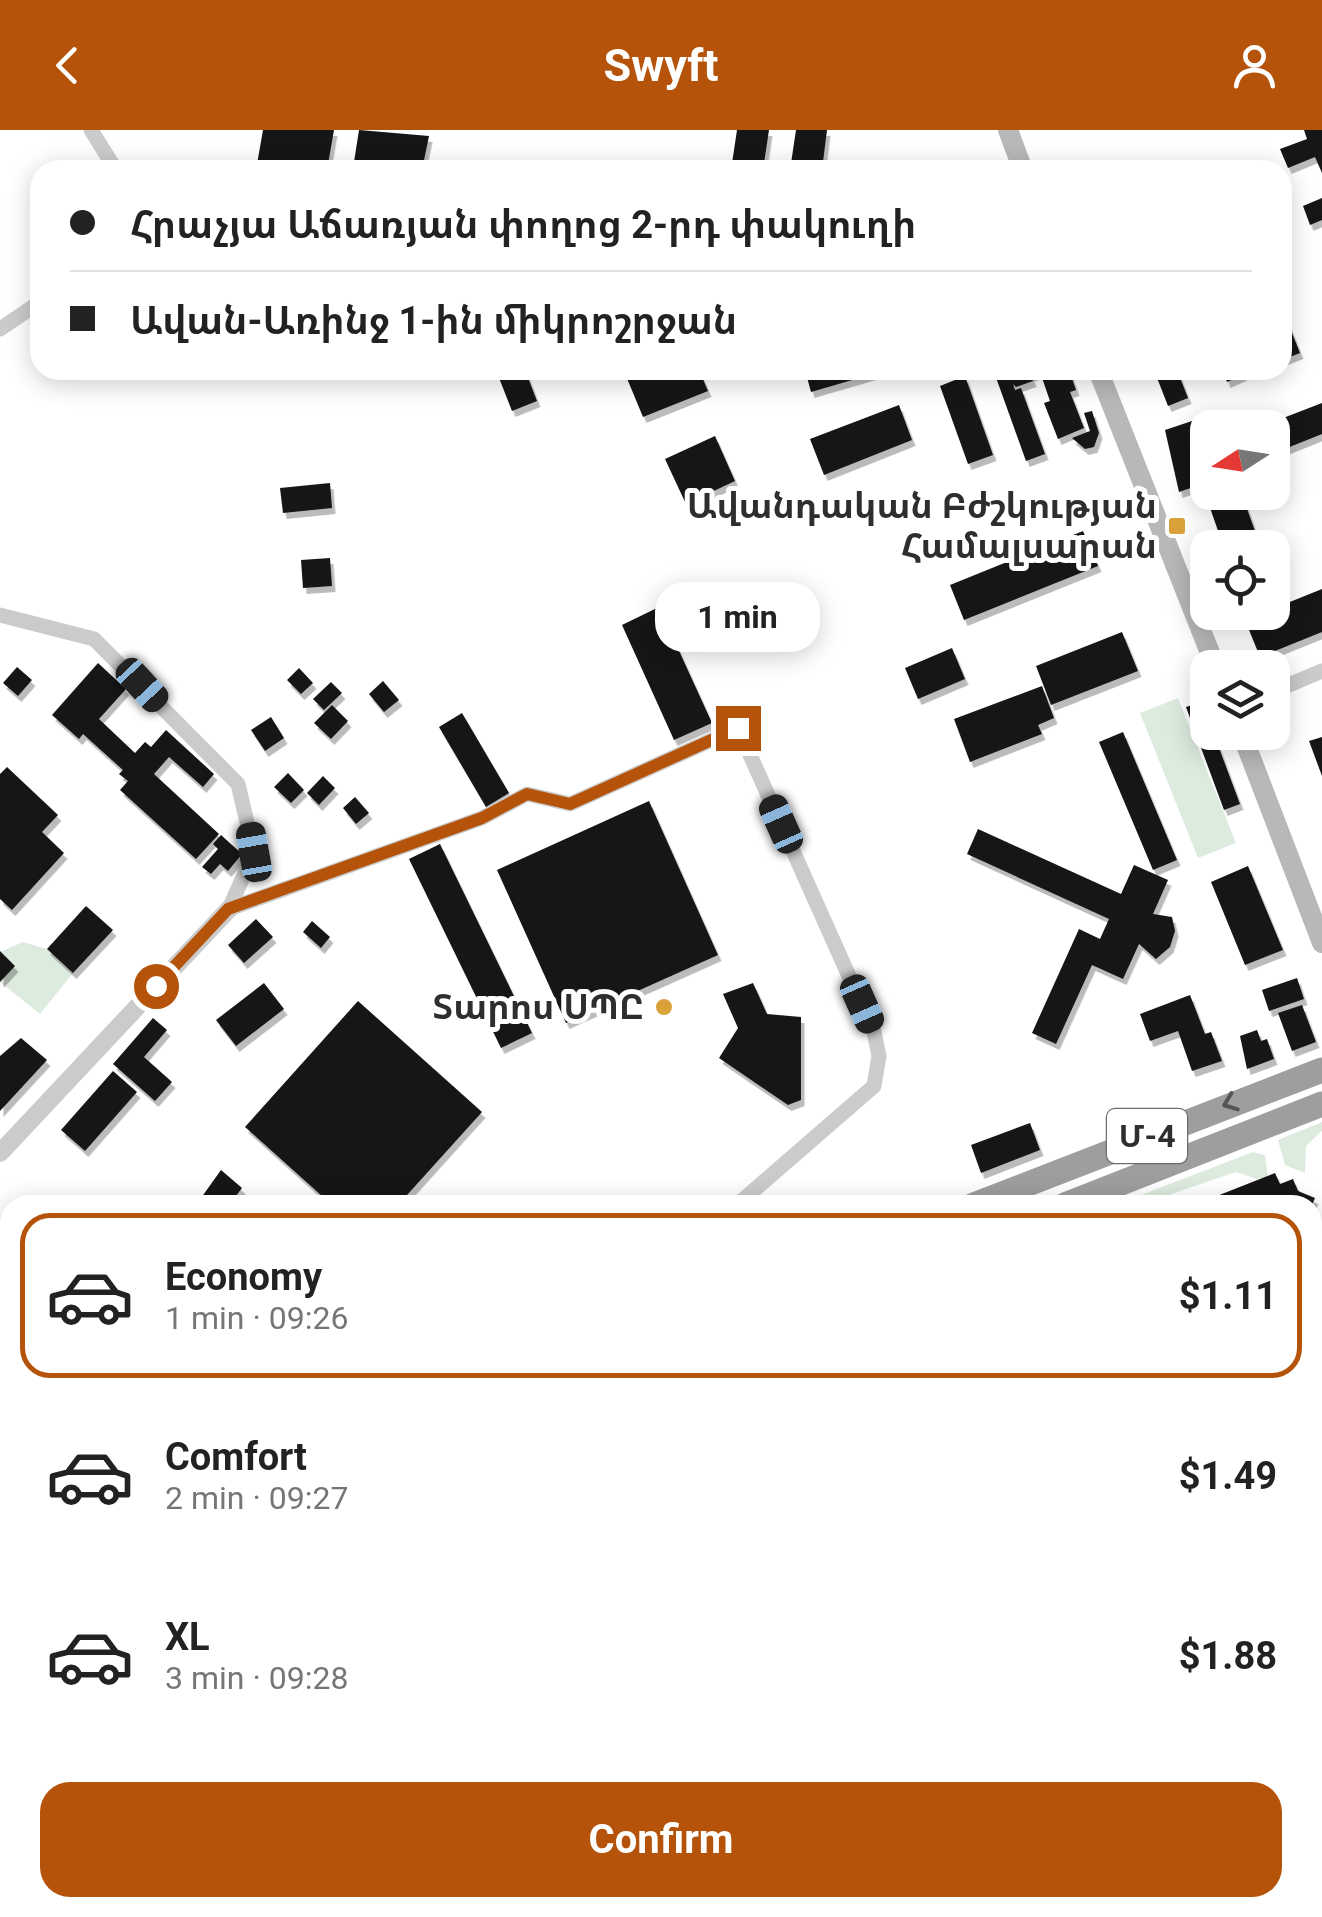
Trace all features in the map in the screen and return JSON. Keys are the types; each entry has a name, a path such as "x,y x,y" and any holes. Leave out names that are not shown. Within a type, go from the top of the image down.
{"highway":[{"name":"Մ-4","path":"1000,1195 1322,1070"},
{"name":"Մ-4","path":"1090,1195 1322,1104"}],"main road":[{"path":"1008,130 1020,160"},
{"path":"1102,380 1209,650"},
{"path":"1249,750 1322,942"}],"street":[{"path":"91,130 110,160"},
{"path":"0,329 30,309"},
{"path":"0,614 94,639 238,784 254,852 228,909 0,1153"},
{"path":"1290,684 1322,671"},
{"path":"228,909 482,818 527,794 570,804 738,728 867,1016 879,1056 874,1086 749,1195"}],"green space":[{"path":"1178,698 1190,728 1190,750 1199,750 1236,843 1198,858 1140,713"},
{"path":"23,942 47,949 73,973 40,1014 0,982 0,952"},
{"path":"1322,1122 1322,1131 1306,1146 1305,1173 1285,1165 1278,1140"},
{"path":"1253,1152 1265,1155 1268,1177 1257,1179 1236,1172 1168,1195 1141,1195"}],"building":[{"path":"263,130 334,130 329,160 258,160"},
{"path":"359,130 429,136 424,160 354,160"},
{"path":"737,130 769,130 764,160 732,160"},
{"path":"796,130 827,130 823,160 792,160"},
{"path":"1304,130 1322,130 1322,173 1315,157 1292,166 1292,160 1285,160 1280,149 1307,139"},
{"path":"1322,198 1322,220 1310,225 1303,206"},
{"path":"1292,333 1300,353 1292,356"},
{"path":"500,380 529,380 537,401 512,411"},
{"path":"628,380 703,380 708,391 643,417"},
{"path":"808,380 852,380 811,392"},
{"path":"966,380 993,455 968,464 940,386"},
{"path":"997,380 1033,381 1016,387 1013,384 1015,390 1021,388 1045,454 1026,461"},
{"path":"1043,380 1072,380 1076,390 1070,392 1084,428 1058,439 1044,403 1050,401"},
{"path":"1158,380 1181,380 1188,398 1168,406"},
{"path":"1322,403 1322,434 1290,447 1290,415"},
{"path":"899,405 912,440 824,475 810,439"},
{"path":"1092,411 1099,433 1094,447 1085,449 1072,438 1090,431 1084,413"},
{"path":"1190,422 1190,488 1179,492 1165,430"},
{"path":"715,436 735,481 686,504 665,459"},
{"path":"330,483 332,508 283,513 280,488"},
{"path":"1211,510 1247,510 1255,530 1218,530"},
{"path":"1083,531 1098,566 964,620 950,585"},
{"path":"330,558 332,586 303,588 301,560"},
{"path":"1322,589 1322,632 1277,650 1257,650 1249,630 1290,630 1290,602"},
{"path":"659,607 712,723 674,740 622,625"},
{"path":"1122,632 1138,671 1051,705 1036,666"},
{"path":"952,648 965,679 918,699 905,668"},
{"path":"98,663 126,689 99,719 135,753 145,742 151,747 166,730 214,774 203,787 169,757 154,774 219,834 196,859 120,790 128,781 119,774 123,770 83,734 79,739 52,715"},
{"path":"17,667 32,680 18,696 3,683"},
{"path":"299,668 313,683 301,694 287,680"},
{"path":"383,681 399,700 384,712 369,694"},
{"path":"331,682 342,693 324,710 313,699"},
{"path":"1042,686 1054,718 1038,725 1042,734 970,762 954,719"},
{"path":"332,705 348,721 331,739 314,723"},
{"path":"462,713 509,793 486,807 439,727"},
{"path":"271,717 284,738 265,751 251,730"},
{"path":"1123,732 1177,860 1153,870 1099,742"},
{"path":"1322,737 1322,776 1309,741"},
{"path":"1202,750 1220,750 1240,804 1224,810"},
{"path":"7,767 58,815 42,832 64,853 12,910 0,899 0,774"},
{"path":"288,773 304,790 291,803 274,787"},
{"path":"323,776 335,788 319,805 307,793"},
{"path":"355,797 369,813 356,824 343,808"},
{"path":"649,801 718,955 566,1023 497,870"},
{"path":"978,829 1121,894 1134,865 1168,880 1153,914 1172,917 1175,931 1170,947 1156,959 1139,944 1123,979 1092,965 1056,1044 1032,1033 1079,929 1100,939 1109,919 967,854"},
{"path":"221,835 242,854 228,871 220,864 211,874 202,867 218,849 213,844"},
{"path":"440,844 532,1033 501,1048 409,859"},
{"path":"1248,866 1283,950 1245,965 1211,882"},
{"path":"86,906 113,930 73,973 47,949"},
{"path":"256,919 273,937 244,963 228,945"},
{"path":"312,921 330,937 321,948 303,932"},
{"path":"0,951 15,966 0,982"},
{"path":"1297,978 1304,999 1269,1011 1262,990"},
{"path":"264,983 284,1009 236,1046 216,1020"},
{"path":"753,983 767,1014 801,1017 801,1100 788,1105 719,1058 738,1028 723,994"},
{"path":"1190,995 1205,1034 1211,1032 1222,1061 1192,1071 1178,1031 1150,1041 1140,1014"},
{"path":"358,1001 482,1112 407,1195 321,1195 245,1127"},
{"path":"1302,1005 1316,1042 1292,1051 1278,1013"},
{"path":"153,1018 167,1030 144,1057 172,1082 155,1101 113,1064"},
{"path":"1257,1030 1261,1041 1267,1039 1274,1059 1247,1069 1240,1036"},
{"path":"21,1038 47,1060 0,1111 0,1056"},
{"path":"113,1071 137,1092 85,1151 61,1130"},
{"path":"1030,1123 1040,1150 981,1173 971,1145"},
{"path":"221,1170 242,1188 237,1195 203,1195"},
{"path":"1275,1173 1280,1184 1293,1179 1298,1191 1308,1195 1219,1195"}],"place":[{"name":"Ավանդական Բժշկության Համալսարան","path":"1177,526"},
{"name":"Տարոս ՍՊԸ","path":"664,1007"}],"route":[{"path":"156,986 228,909 482,818 527,794 570,804 738,728"}]}
